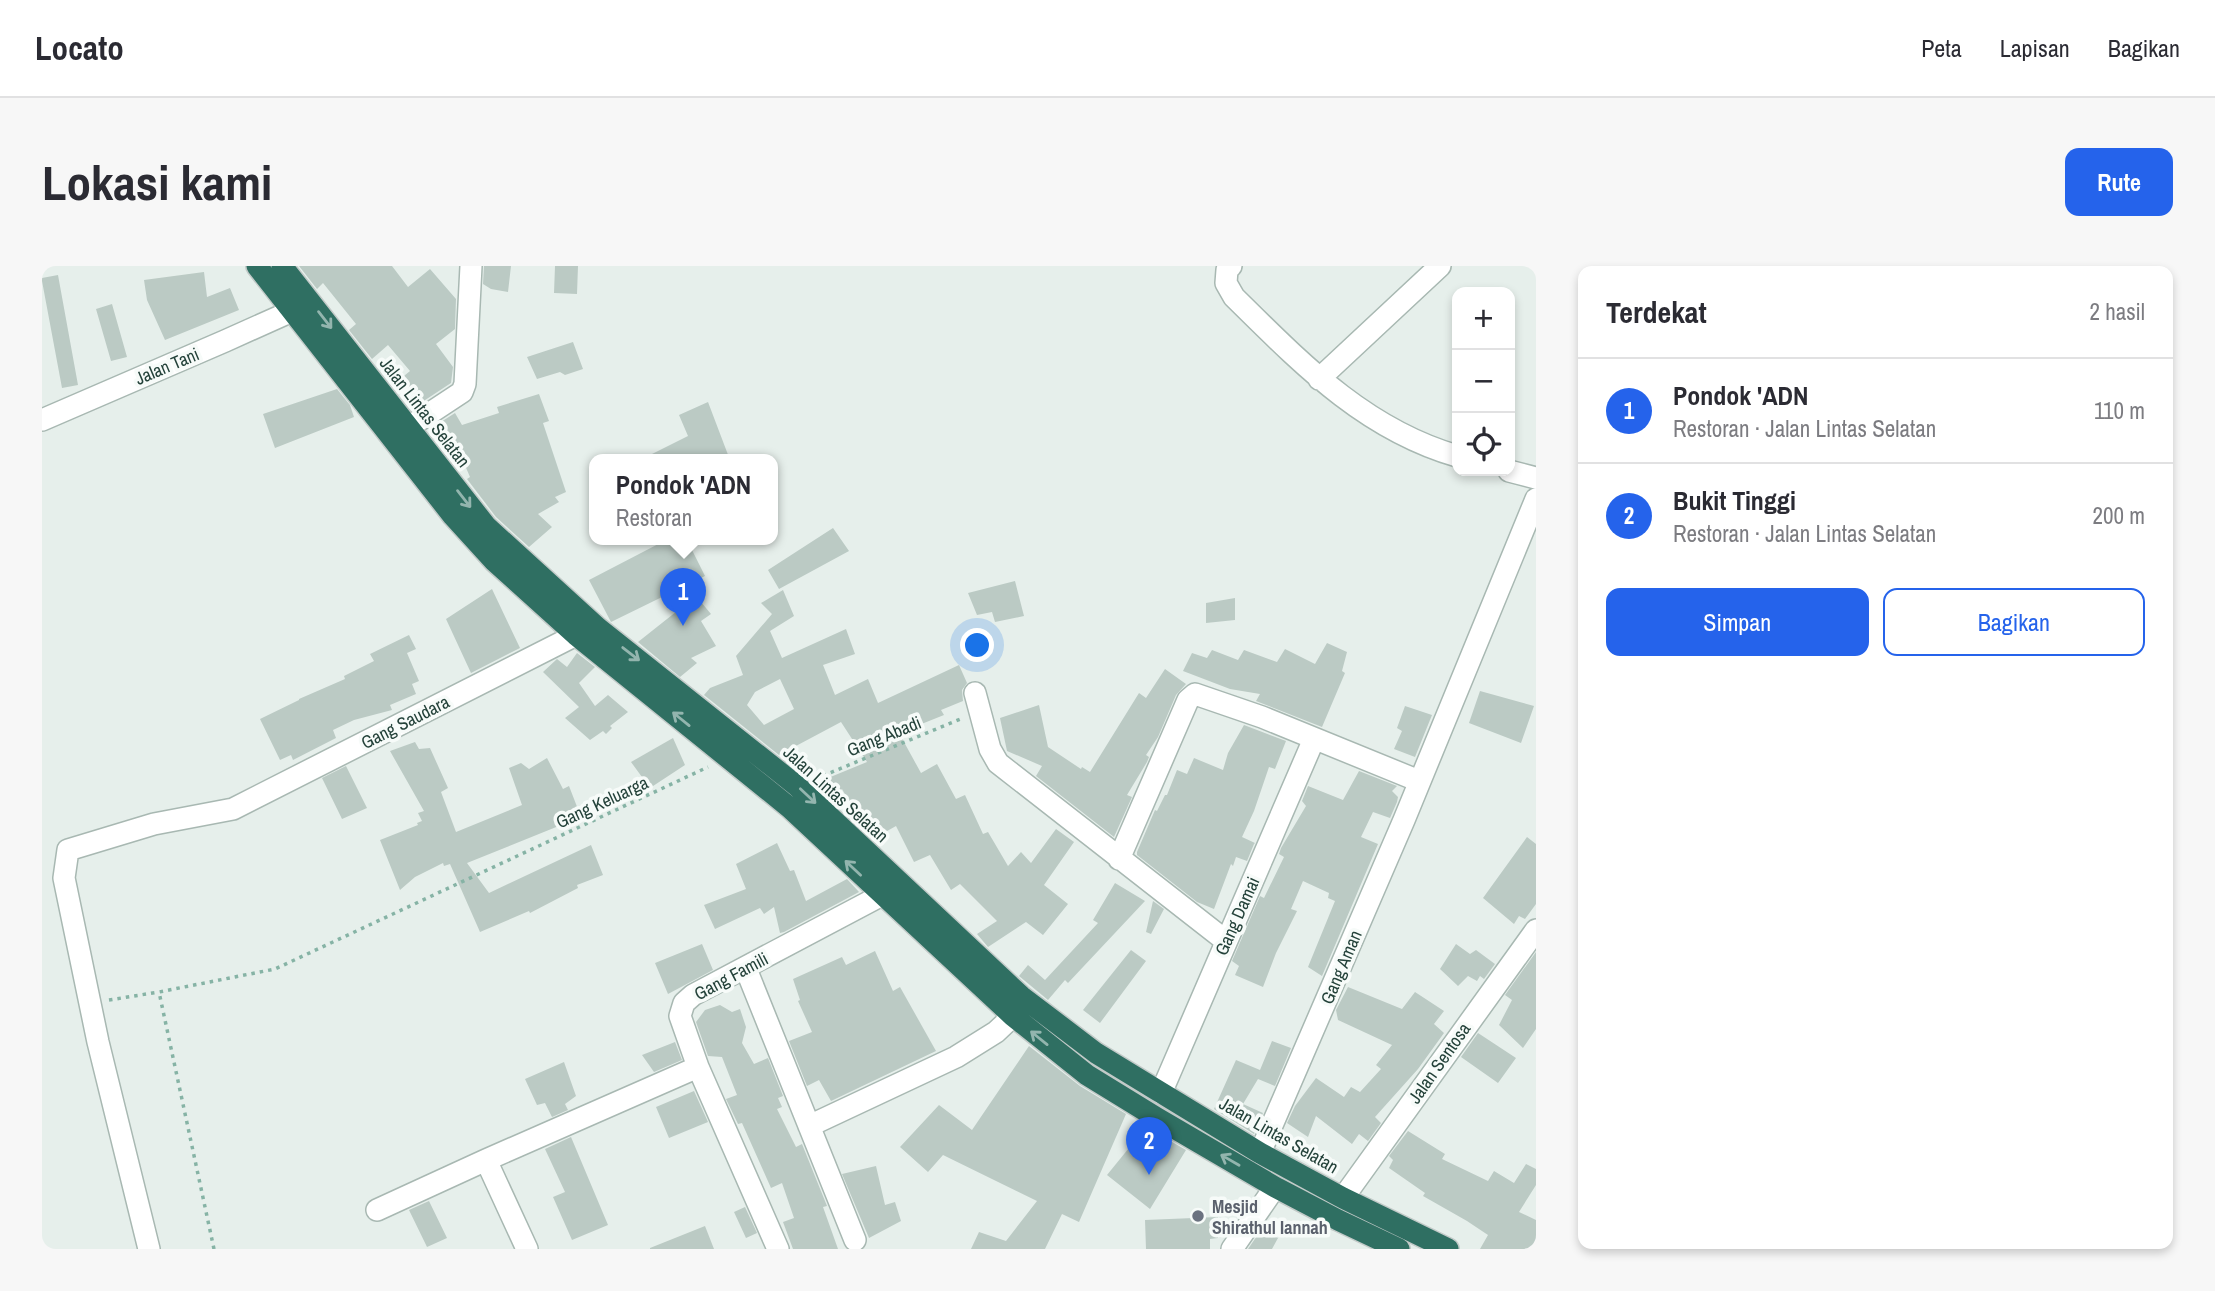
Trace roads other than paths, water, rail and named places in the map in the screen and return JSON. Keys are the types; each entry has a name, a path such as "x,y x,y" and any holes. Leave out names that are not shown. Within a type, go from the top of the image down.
{"highway":[{"name":"Jalan Lintas Selatan","path":"257,266 453,516 494,561 576,635 727,747 797,786 1021,996 1096,1053 1260,1153 1343,1198 1448,1249"},
{"name":"Jalan Lintas Selatan","path":"282,266 486,526 727,747 1013,1016 1087,1076 1276,1187 1399,1249"}],"street":[{"path":"409,427 462,392 465,384 471,266"},
{"path":"1231,266 1227,270 1226,283 1234,297 1306,369 1356,408 1412,440 1452,454"},
{"path":"1319,379 1440,266"},
{"name":"Jalan Tani","path":"42,420 292,310"},
{"path":"1515,473 1536,478"},
{"name":"Gang Aman","path":"1260,1153 1536,499"},
{"name":"Gang Saudara","path":"149,1249 90,1003 64,878 68,850 155,824 233,809 576,635"},
{"path":"1119,859 1191,696 1195,694 1262,717 1419,781"},
{"path":"978,702 989,749 998,762 1226,941"},
{"name":"Gang Damai","path":"1161,1093 1314,739"},
{"name":"Gang Famili","path":"778,1249 698,1067 680,1016 684,1003 693,995 882,895"},
{"name":"Jalan Sentosa","path":"1343,1198 1536,930"},
{"path":"746,969 855,1240"},
{"path":"809,1126 956,1056 996,1032 1013,1016"},
{"path":"377,1210 698,1067"},
{"path":"486,1160 527,1249"},
{"path":"1232,1249 1276,1187"}],"place":[{"name":"Pondok 'ADN","path":"683,626"},
{"name":"Bukit Tinggi","path":"1149,1175"},
{"name":"Mesjid Shirathul Iannah","path":"1198,1216"}]}
